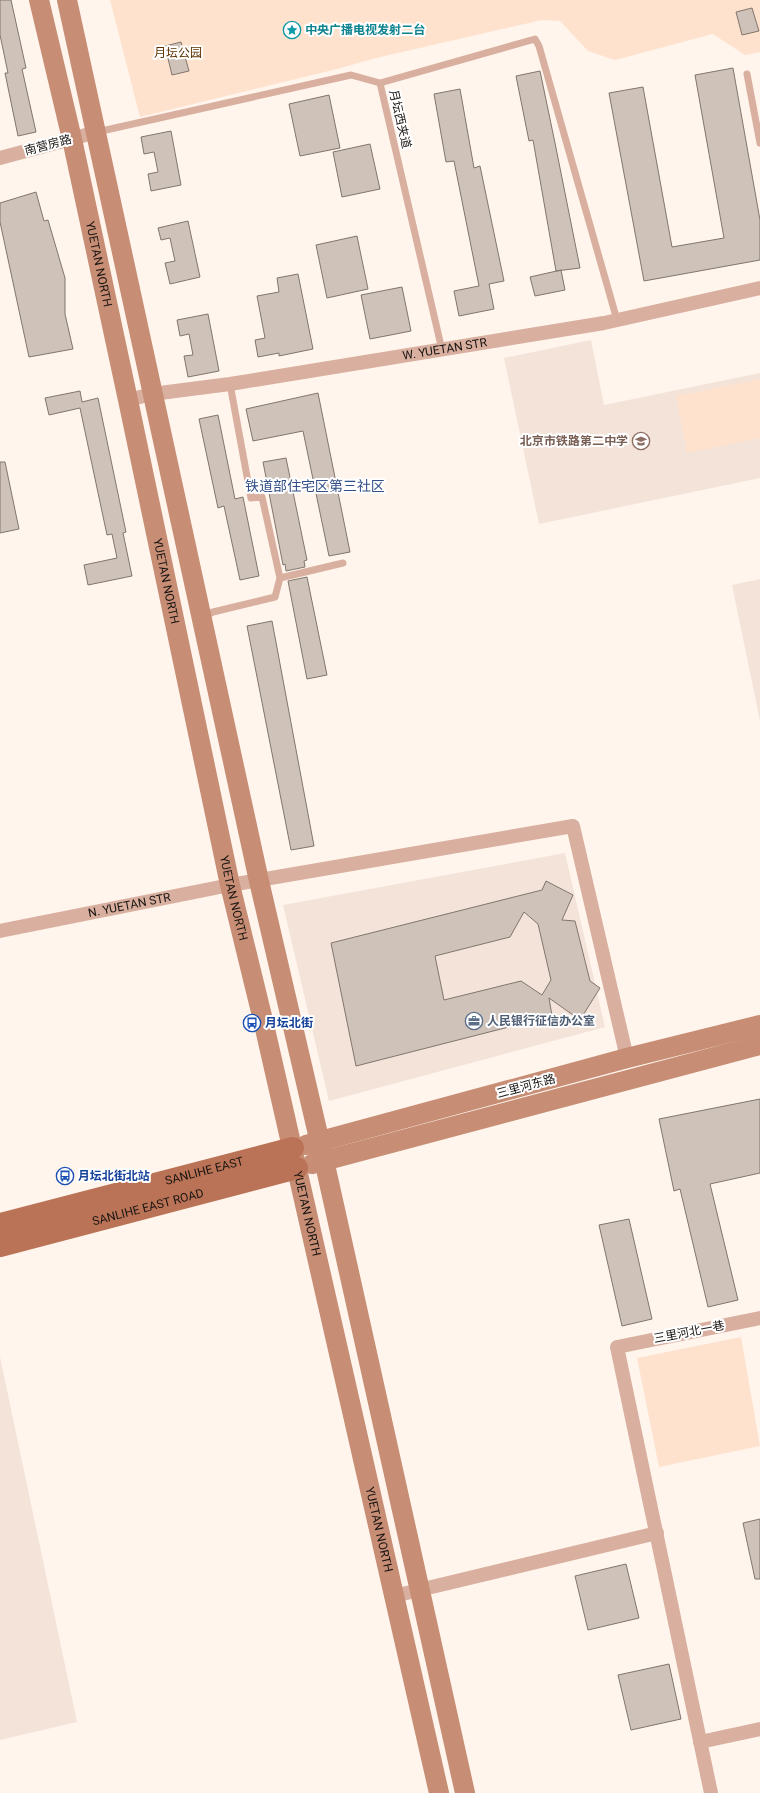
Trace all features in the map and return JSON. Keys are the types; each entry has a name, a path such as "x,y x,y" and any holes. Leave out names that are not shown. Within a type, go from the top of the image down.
{"main road":[{"name":"YUETAN NORTH","path":"39,0 72,139 230,885 295,1158 439,1793"},
{"name":"YUETAN NORTH","path":"67,0 97,132 152,394 259,881 465,1793"},
{"name":"三里河东路","path":"295,1158 627,1058 760,1025"},
{"name":"三里河东路","path":"321,1151 450,1128 760,1045"},
{"name":"SANLIHE EAST","path":"0,1224 295,1158"},
{"name":"SANLIHE EAST ROAD","path":"0,1246 295,1158"}],"street":[{"name":"南营房路","path":"0,158 97,132"},
{"name":"W. YUETAN STR","path":"128,400 152,394 230,384 617,320 760,288"},
{"name":"N. YUETAN STR","path":"0,931 230,885 573,826 627,1058"},
{"name":"三里河北一巷","path":"657,1533 617,1346 760,1318"},
{"path":"394,1596 657,1533 711,1793"},
{"path":"700,1742 760,1729"}],"lane":[{"path":"380,83 534,39 539,46 617,320"},
{"path":"747,74 760,143"},
{"name":"月坛西夹道","path":"97,132 351,75 380,83 442,350"},
{"path":"201,618 212,612 276,597 280,578 262,497 251,498 230,384"},
{"path":"280,578 344,563"}],"shaded area":[{"name":"北京市铁路第二中学","path":"591,340 604,405 760,373 760,478 539,524 504,358"},
{"path":"760,579 760,721 732,585"},
{"path":"565,853 605,1027 329,1101 283,905"},
{"path":"0,1357 77,1722 0,1740"}],"green space":[{"name":"月坛公园","path":"110,0 760,0 760,52 745,55 713,34 615,60 588,51 560,21 542,20 376,58 341,68 140,117"},
{"path":"760,379 760,438 687,453 676,396"},
{"path":"741,1337 760,1446 659,1467 637,1358"}],"building":[{"path":"0,0 11,0 26,68 22,69 36,132 18,136 5,73 8,73 0,35"},
{"path":"752,8 759,31 742,35 736,12"},
{"path":"181,42 189,71 172,75 165,46"},
{"path":"733,68 760,220 760,260 644,281 609,93 643,87 672,247 724,238 695,75"},
{"path":"540,71 580,268 556,271 533,140 529,141 516,76"},
{"path":"460,89 474,168 480,166 504,281 489,284 494,309 459,316 454,291 479,286 454,161 446,162 434,94"},
{"path":"329,95 340,148 300,156 289,104"},
{"path":"171,131 181,185 151,191 148,174 158,172 154,152 144,154 141,137"},
{"path":"370,144 380,189 342,197 333,152"},
{"path":"36,192 44,221 48,220 65,278 65,314 73,349 29,357 0,222 0,203"},
{"path":"188,221 200,277 170,284 165,263 175,261 170,238 161,240 158,228"},
{"path":"357,236 368,289 327,298 316,245"},
{"path":"561,270 565,290 535,296 530,277"},
{"path":"298,274 313,349 279,356 279,353 258,357 255,340 265,338 257,296 279,292 277,278"},
{"path":"402,287 411,331 370,339 361,295"},
{"path":"208,314 219,371 188,377 184,356 193,355 189,334 180,336 177,320"},
{"path":"80,391 82,402 98,398 126,532 123,533 132,576 88,585 84,565 117,558 112,534 107,535 80,408 49,415 45,398"},
{"path":"318,393 350,552 329,556 303,431 253,441 246,409"},
{"path":"218,415 235,499 243,497 259,576 240,580 224,506 218,508 199,419"},
{"path":"286,458 307,560 304,561 305,567 286,571 285,564 283,565 263,462"},
{"path":"0,462 5,462 19,529 0,533"},
{"path":"307,577 327,675 307,679 288,581"},
{"path":"272,621 314,846 291,850 247,626"},
{"path":"546,881 573,895 562,920 575,921 590,981 600,988 580,1020 549,998 552,1016 356,1066 331,943 542,890","holes":["524,912 538,924 551,980 542,995 521,981 444,1000 435,956 510,937"]},
{"path":"760,1099 760,1173 710,1184 738,1300 708,1307 680,1189 674,1191 659,1119"},
{"path":"629,1219 652,1319 622,1326 599,1225"},
{"path":"760,1519 760,1579 755,1579 743,1523"},
{"path":"626,1564 639,1618 588,1630 575,1576"},
{"path":"669,1664 681,1719 631,1730 618,1675"}],"place":[{"name":"中央广播电视发射二台","path":"292,30"},
{"name":"北京市铁路第二中学","path":"641,441"},
{"name":"人民银行征信办公室","path":"474,1021"},
{"name":"月坛北街","path":"252,1023"},
{"name":"月坛北街北站","path":"65,1176"}],"district":[{"name":"铁道部住宅区第三社区","path":"315,486"}]}
